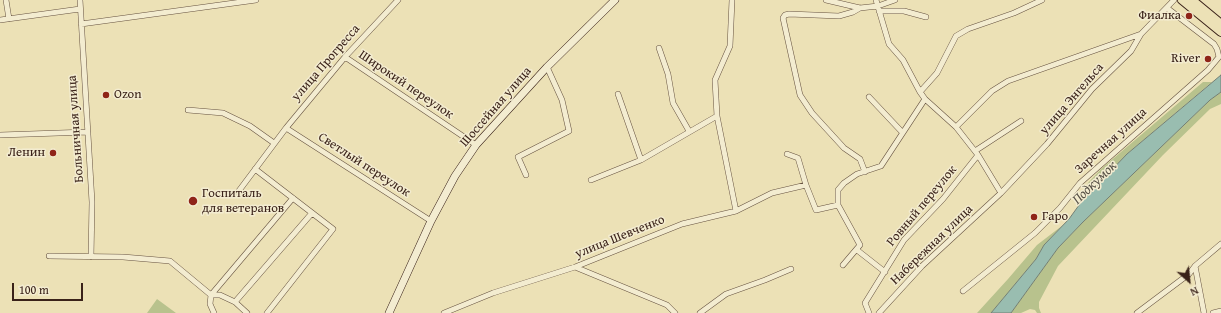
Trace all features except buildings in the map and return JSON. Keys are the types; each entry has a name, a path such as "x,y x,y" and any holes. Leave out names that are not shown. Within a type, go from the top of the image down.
{"main road":[{"name":"Шоссейная улица","path":"389,313 431,221 455,176 476,145 547,67 615,0"},
{"path":"1182,0 1221,32"},
{"path":"1192,0 1221,24"}],"street":[{"path":"6,0 8,19"},
{"name":"Больничная улица","path":"80,0 92,202 91,257"},
{"path":"81,24 256,0"},
{"name":"улица Прогресса","path":"238,192 274,143 345,57 398,0"},
{"path":"732,0 730,46 715,80 717,116 736,210"},
{"path":"826,0 860,8 904,11 926,17"},
{"path":"876,0 889,44 903,60 920,92 925,99 956,126 976,153 1001,193"},
{"path":"878,9 895,0"},
{"path":"920,92 937,73 956,36 968,29 1014,13 1042,0"},
{"name":"улица Энгельса","path":"1001,193 1047,144 1092,89 1131,51 1141,34 1174,0"},
{"path":"860,8 853,12 839,16 785,15 783,18 800,95 812,113 844,148 860,159 865,172"},
{"name":"Заречная улица","path":"963,291 1035,233 1060,208 1080,183 1203,75 1215,62 1219,56 1219,53 1214,44 1166,8"},
{"path":"0,20 80,9"},
{"path":"956,126 992,91 1008,81 1141,34"},
{"path":"659,48 668,74 673,103 689,131"},
{"name":"Широкий переулок","path":"345,57 476,145"},
{"path":"526,175 518,157 569,131 562,100 547,67"},
{"path":"618,94 641,160"},
{"path":"869,97 902,132"},
{"path":"843,265 860,245 838,205 838,190 844,183 857,174 881,166 925,99"},
{"path":"188,110 222,113 250,126 274,143"},
{"path":"591,180 641,160 717,116"},
{"name":"Ровный переулок","path":"868,313 865,303 904,240 943,199 976,153 1021,121"},
{"name":"Светлый переулок","path":"286,128 431,221"},
{"path":"0,135 88,132"},
{"path":"787,154 798,158 806,185 816,210 838,205"},
{"path":"255,169 334,229 267,313"},
{"name":"улица Шевченко","path":"444,313 493,293 575,267 682,224 736,210 772,193 806,185"},
{"name":"Набережная улица","path":"879,313 922,266 1001,193"},
{"path":"214,313 210,304 210,295 293,198"},
{"path":"235,302 312,213"},
{"path":"1137,313 1189,274 1195,266 1221,244"},
{"path":"857,250 885,272"},
{"path":"49,256 170,261 210,295 220,295 235,302 247,313"},
{"path":"1195,266 1204,313"},
{"path":"575,267 667,305 675,313"},
{"path":"700,313 726,294 791,269"},
{"path":"1213,313 1221,311"}],"green space":[{"path":"1203,82 1212,82 1127,154 1082,201 1088,183 1101,169"},
{"path":"1221,92 1221,104 1210,109 1163,155 1058,266 1039,302 1041,313 1037,313 1035,310 1030,309 1021,313 1011,313 1058,248 1210,100"},
{"path":"1063,225 1044,245 1036,259 991,313 977,313 1037,245"},
{"path":"157,299 176,313 147,313"}],"water":[{"name":"Подкумок","path":"1221,75 1221,92 1210,100 1058,248 1011,313 991,313 1036,259 1044,245 1069,219 1082,201 1127,154"}],"place":[{"name":"Фиалка","path":"1189,16"},
{"name":"River","path":"1208,59"},
{"name":"Ozon","path":"106,95"},
{"name":"Ленин","path":"53,153"},
{"name":"Госпиталь для ветеранов","path":"193,201"},
{"name":"Гаро","path":"1034,217"}]}
